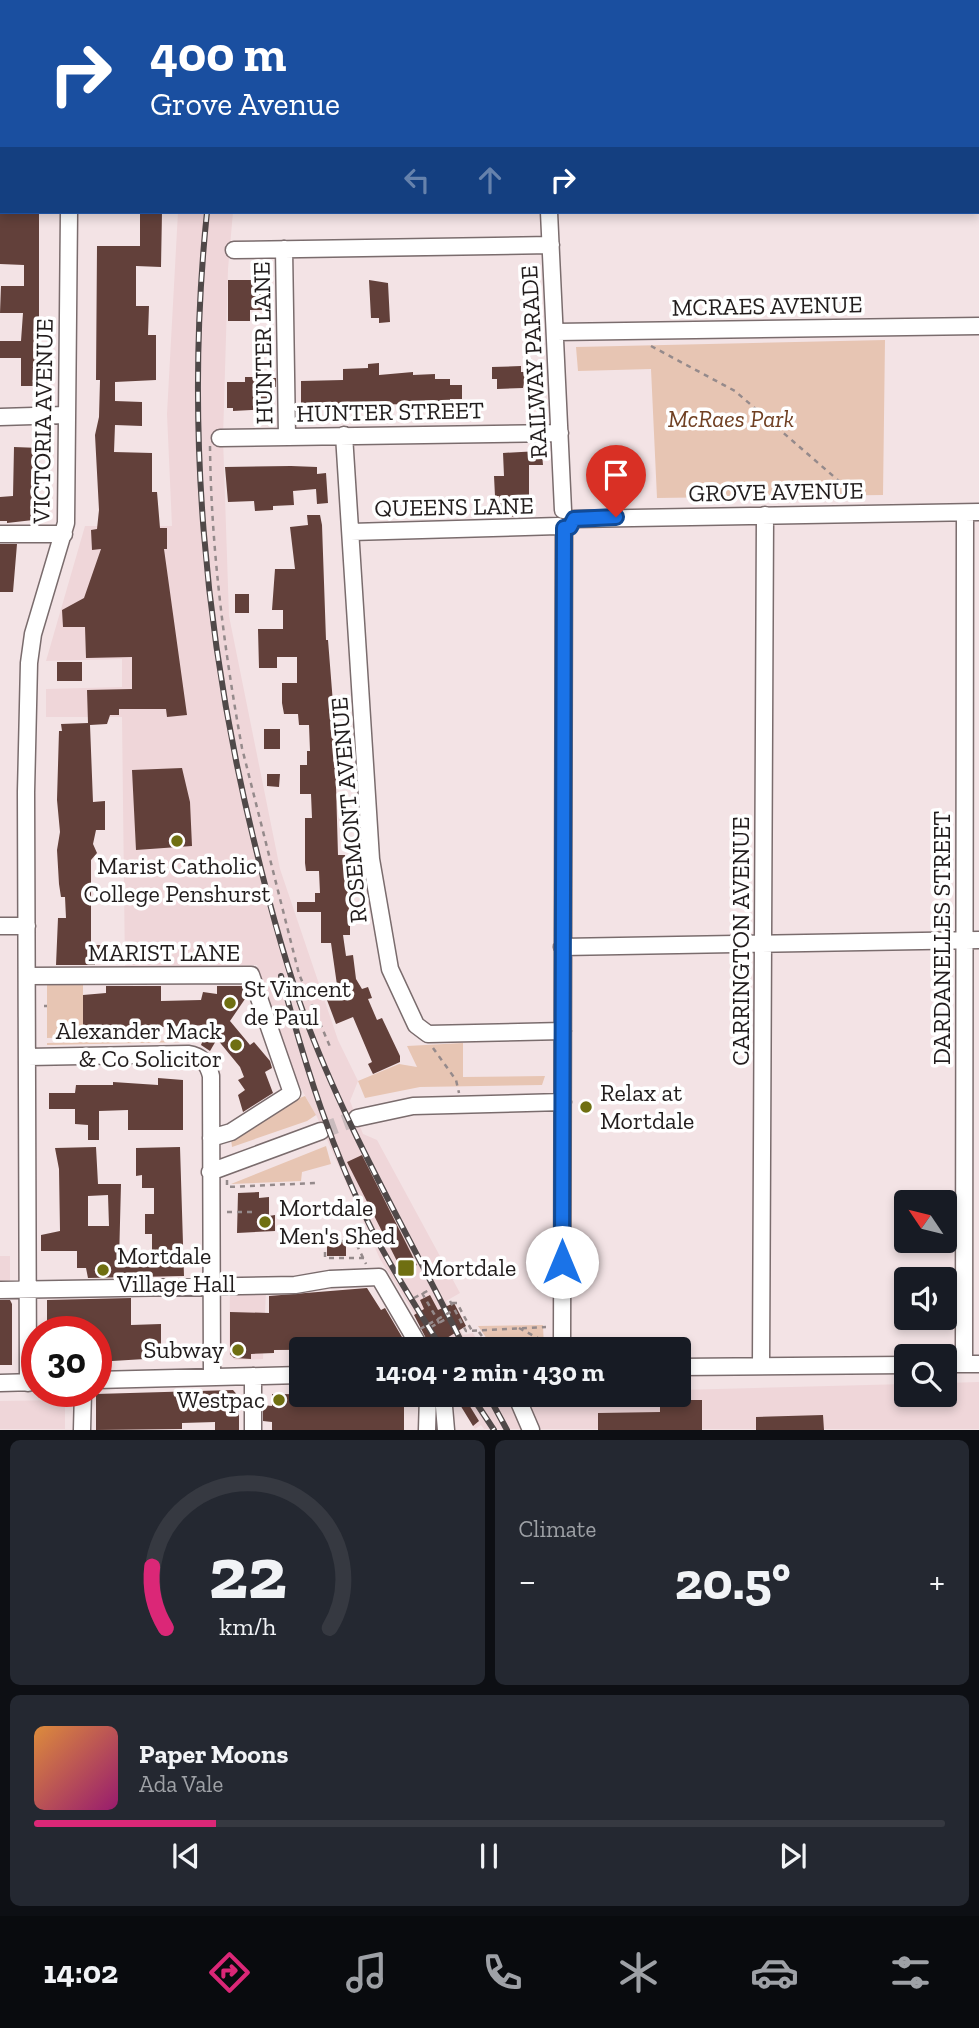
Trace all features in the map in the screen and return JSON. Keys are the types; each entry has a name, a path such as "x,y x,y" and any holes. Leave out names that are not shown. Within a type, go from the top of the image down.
{"street":[{"name":"VICTORIA AVENUE","path":"29,1316 29,663 33,634 64,534 69,214"},
{"name":"RAILWAY PARADE","path":"549,214 565,521 563,1102 554,1337"},
{"path":"234,250 551,245"},
{"name":"HUNTER LANE","path":"284,249 287,436"},
{"name":"MCRAES AVENUE","path":"556,332 979,326"},
{"path":"0,417 66,415"},
{"name":"HUNTER STREET","path":"215,438 560,433"},
{"name":"ROSEMONT AVENUE","path":"344,435 370,851 393,976 416,1025 428,1034 563,1031"},
{"name":"GROVE AVENUE","path":"565,521 972,512"},
{"name":"DARDANELLES STREET","path":"971,1364 972,512"},
{"name":"CARRINGTON AVENUE","path":"761,1366 765,516"},
{"name":"QUEENS LANE","path":"351,532 565,521"},
{"path":"0,534 64,534"},
{"path":"0,926 27,926"},
{"path":"562,947 972,940"},
{"name":"MARIST LANE","path":"27,976 247,972 251,975 292,1093 231,1132 211,1138"},
{"path":"28,1057 188,1054 199,1057 207,1064 211,1076 212,1377"},
{"path":"357,1118 413,1106 563,1102"},
{"path":"210,1172 321,1131"},
{"path":"0,1290 295,1285 330,1279 379,1277 414,1337"},
{"path":"691,1367 894,1365"},
{"path":"112,1380 289,1374"},
{"path":"253,1376 253,1430"},
{"path":"0,1383 21,1386"},
{"path":"82,1430 83,1407"},
{"path":"427,1430 428,1407"},
{"path":"444,1407 446,1430"},
{"path":"521,1407 531,1430"}],"path":[{"path":"641,331 642,341 749,402 866,504 866,513"},
{"path":"215,438 215,560 226,664 239,718 242,748 299,974 331,1049"},
{"path":"433,1047 458,1084"},
{"path":"227,1180 227,1187 315,1183"},
{"path":"227,1212 254,1212"},
{"path":"364,1258 325,1258 325,1241 355,1241 364,1258 367,1266"},
{"path":"414,1297 431,1289"},
{"path":"422,1293 441,1328"},
{"path":"472,1331 457,1303 453,1305 450,1301 464,1328 472,1331 545,1327"},
{"path":"420,1329 454,1310"},
{"path":"431,1327 437,1321 446,1319"},
{"path":"519,1328 536,1337"},
{"path":"478,1331 482,1337"}],"shaded area":[{"path":"178,214 233,214 228,269 223,438 229,616 280,869 338,1040 358,1081 350,1101 363,1134 377,1140 460,1293 446,1301 463,1335 473,1333 475,1337 429,1337 380,1259 317,1117 294,1076 257,965 125,970 122,717 46,717 46,689 122,687 122,659 46,661 85,526 172,526 167,414"},
{"path":"0,1256 10,1256 10,1284 0,1284"},
{"path":"266,1290 263,1359 235,1360 229,1354 230,1291"},
{"path":"979,1382 979,1429 484,1429 481,1425 475,1429 471,1423 478,1419 470,1407 691,1407 691,1390 894,1384 894,1407 957,1407 957,1383"},
{"path":"0,1401 21,1401 21,1407 65,1407 65,1429 0,1429"}],"green space":[{"name":"McRaes Park","path":"885,340 883,495 657,498 651,369 578,371 576,347"},
{"path":"83,981 83,1037 47,1038 47,982"},
{"path":"190,1040 189,1042 47,1045 47,1043"},
{"path":"463,1043 463,1077 545,1076 542,1085 420,1087 365,1098 358,1081 399,1064 417,1067 407,1046"},
{"path":"305,1096 316,1115 307,1121 232,1147 231,1139 292,1101"},
{"path":"326,1146 331,1164 302,1172 301,1181 231,1184"},
{"path":"543,1325 544,1337 486,1337 478,1326"}],"building":[{"path":"0,214 39,214 39,386 21,386 21,358 0,358 0,341 21,341 23,313 0,313 1,286 24,286 24,265 0,264"},
{"path":"140,214 162,214 161,267 136,266 136,306 149,306 148,335 156,335 156,380 115,382 115,401 142,402 142,426 115,425 114,452 152,453 152,492 157,492 160,528 167,528 167,549 164,549 187,715 167,717 166,709 119,709 119,715 110,715 107,724 90,725 93,802 105,801 105,830 96,830 93,844 97,853 91,860 91,945 105,945 105,955 95,956 95,965 56,965 58,918 66,918 65,897 61,897 59,884 57,850 60,832 57,800 59,731 62,731 61,724 88,723 87,690 132,689 132,657 86,658 85,627 63,627 62,610 84,598 101,549 92,550 91,530 97,529 99,510 95,435 99,417 100,380 96,380 97,246 140,246"},
{"path":"228,280 267,280 267,310 250,310 250,321 228,321"},
{"path":"369,280 388,283 390,322 379,323 379,318 371,318"},
{"path":"379,363 379,375 413,372 413,375 435,374 435,379 450,379 450,385 462,385 462,399 450,399 450,406 385,404 361,408 301,408 301,381 343,380 343,369 368,368 368,364"},
{"path":"521,366 521,372 526,372 523,388 497,389 497,379 492,379 492,367"},
{"path":"259,373 271,374 271,378 276,378 276,387 271,387 271,409 233,411 233,408 227,408 227,382 245,382 245,377 259,377"},
{"path":"14,447 40,448 40,482 36,482 33,520 7,523 0,521 0,497 13,496"},
{"path":"539,451 543,465 529,465 529,516 499,517 499,496 495,496 494,476 504,476 503,453"},
{"path":"225,467 317,467 317,474 326,473 328,503 317,504 316,489 293,491 294,505 273,506 273,510 255,511 254,501 228,502"},
{"path":"307,515 320,515 322,525 326,640 334,716 338,855 345,855 350,924 350,935 343,935 346,956 353,955 356,979 362,989 368,987 372,998 368,999 377,1020 382,1018 400,1056 400,1062 373,1074 368,1064 372,1062 353,1017 336,1024 327,1000 337,996 334,986 337,985 331,943 321,943 321,912 297,912 297,902 315,902 315,893 320,893 319,871 306,871 305,863 305,818 312,818 311,794 300,794 300,765 307,765 307,751 310,751 309,725 299,725 298,714 284,714 282,703 282,683 297,683 297,657 277,657 277,668 259,668 258,629 283,629 283,610 272,610 275,569 295,569 290,527 308,525"},
{"path":"0,544 17,544 13,592 0,592"},
{"path":"235,594 249,594 249,613 235,613"},
{"path":"57,662 82,662 82,681 57,681"},
{"path":"264,729 280,729 280,749 264,749"},
{"path":"182,768 190,802 192,846 136,850 132,770"},
{"path":"267,774 280,774 279,787 267,786"},
{"path":"106,986 161,986 161,1001 201,1000 203,992 217,994 217,986 244,986 247,996 230,1021 250,1045 254,1042 270,1061 272,1068 265,1072 273,1093 243,1112 238,1095 245,1090 238,1080 244,1077 240,1067 217,1039 210,1051 201,1045 209,1025 83,1030 83,995 106,993"},
{"path":"158,1078 183,1080 183,1130 128,1130 128,1110 99,1111 99,1140 88,1140 88,1125 75,1124 75,1109 49,1109 49,1093 75,1093 76,1085 113,1085 113,1082 158,1085"},
{"path":"96,1147 98,1184 121,1184 119,1261 152,1260 152,1234 145,1234 145,1214 154,1214 154,1188 142,1188 142,1175 136,1176 136,1148 180,1147 184,1276 88,1278 86,1268 77,1268 77,1251 41,1251 41,1235 60,1231 59,1169 55,1148","holes":["108,1195 109,1226 88,1226 88,1196"]},
{"path":"362,1155 417,1265 403,1273 347,1162"},
{"path":"259,1192 259,1198 269,1197 269,1216 275,1215 275,1231 237,1233 238,1193"},
{"path":"327,1242 346,1242 346,1256 327,1256"},
{"path":"367,1288 381,1310 385,1308 402,1337 289,1337 289,1350 251,1354 251,1359 234,1358 230,1354 230,1312 269,1313 269,1296"},
{"path":"430,1295 438,1310 454,1303 466,1326 448,1337 425,1337 414,1315 424,1309 420,1300"},
{"path":"131,1298 131,1325 161,1324 161,1358 112,1361 112,1316 47,1316 47,1300"},
{"path":"0,1300 10,1300 12,1304 12,1365 0,1365"},
{"path":"233,1390 239,1397 239,1430 215,1430 215,1422 182,1423 182,1429 96,1430 96,1407 112,1407 112,1394"},
{"path":"272,1394 289,1394 289,1407 404,1407 404,1430 272,1430 272,1422 263,1421 263,1405 272,1406"},
{"path":"691,1400 702,1400 702,1430 598,1430 598,1413 660,1412 660,1407 691,1407"},
{"path":"461,1407 470,1407 479,1421 473,1426"},
{"path":"823,1415 824,1430 756,1430 756,1417"}],"tunnel":[{"path":"321,1131 357,1118"}],"railway":[{"path":"207,214 198,371 199,451 212,610 237,767 273,914 301,1005 326,1069 363,1150 459,1337"},
{"path":"281,976 310,1075 345,1172 382,1249 435,1337"},
{"path":"479,1407 494,1430"},
{"path":"495,1407 507,1430"}],"place":[{"name":"Marist Catholic College Penshurst","path":"177,841"},
{"name":"St Vincent de Paul","path":"230,1003"},
{"name":"Alexander Mack & Co Solicitor","path":"236,1045"},
{"name":"Relax at Mortdale","path":"586,1107"},
{"name":"Mortdale Men's Shed","path":"265,1222"},
{"name":"Mortdale","path":"406,1268"},
{"name":"Mortdale Village Hall","path":"103,1270"},
{"name":"Subway","path":"238,1350"},
{"name":"Westpac","path":"279,1400"}],"route":[{"path":"562,1262 564,528 570,527 574,519 616,517"}]}
